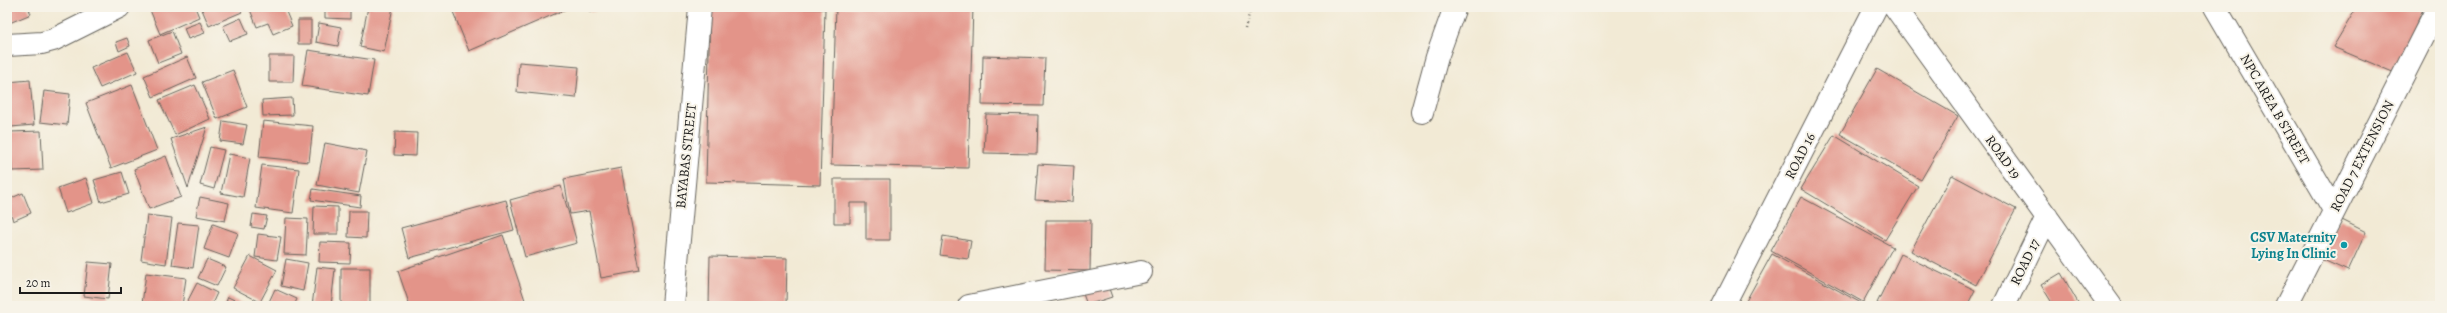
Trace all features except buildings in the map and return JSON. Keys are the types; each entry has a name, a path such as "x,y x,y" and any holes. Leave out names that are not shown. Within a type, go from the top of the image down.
{"street":[{"path":"7,45 42,43 53,40 118,7"},
{"name":"BAYABAS STREET","path":"673,306 680,212 700,7"},
{"path":"1422,112 1437,57 1455,7"},
{"name":"ROAD 16","path":"1724,306 1876,7"},
{"name":"ROAD 19","path":"1895,7 2111,306"},
{"name":"NPC AREA B STREET","path":"2215,7 2334,210"},
{"name":"ROAD 7 EXTENSION","path":"2286,306 2438,7"},
{"name":"ROAD 17","path":"2004,306 2047,217"},
{"path":"969,306 1141,272"}],"path":[{"path":"1245,29 1251,7"}],"place":[{"name":"CSV Maternity Lying In Clinic","path":"2344,245"}]}
